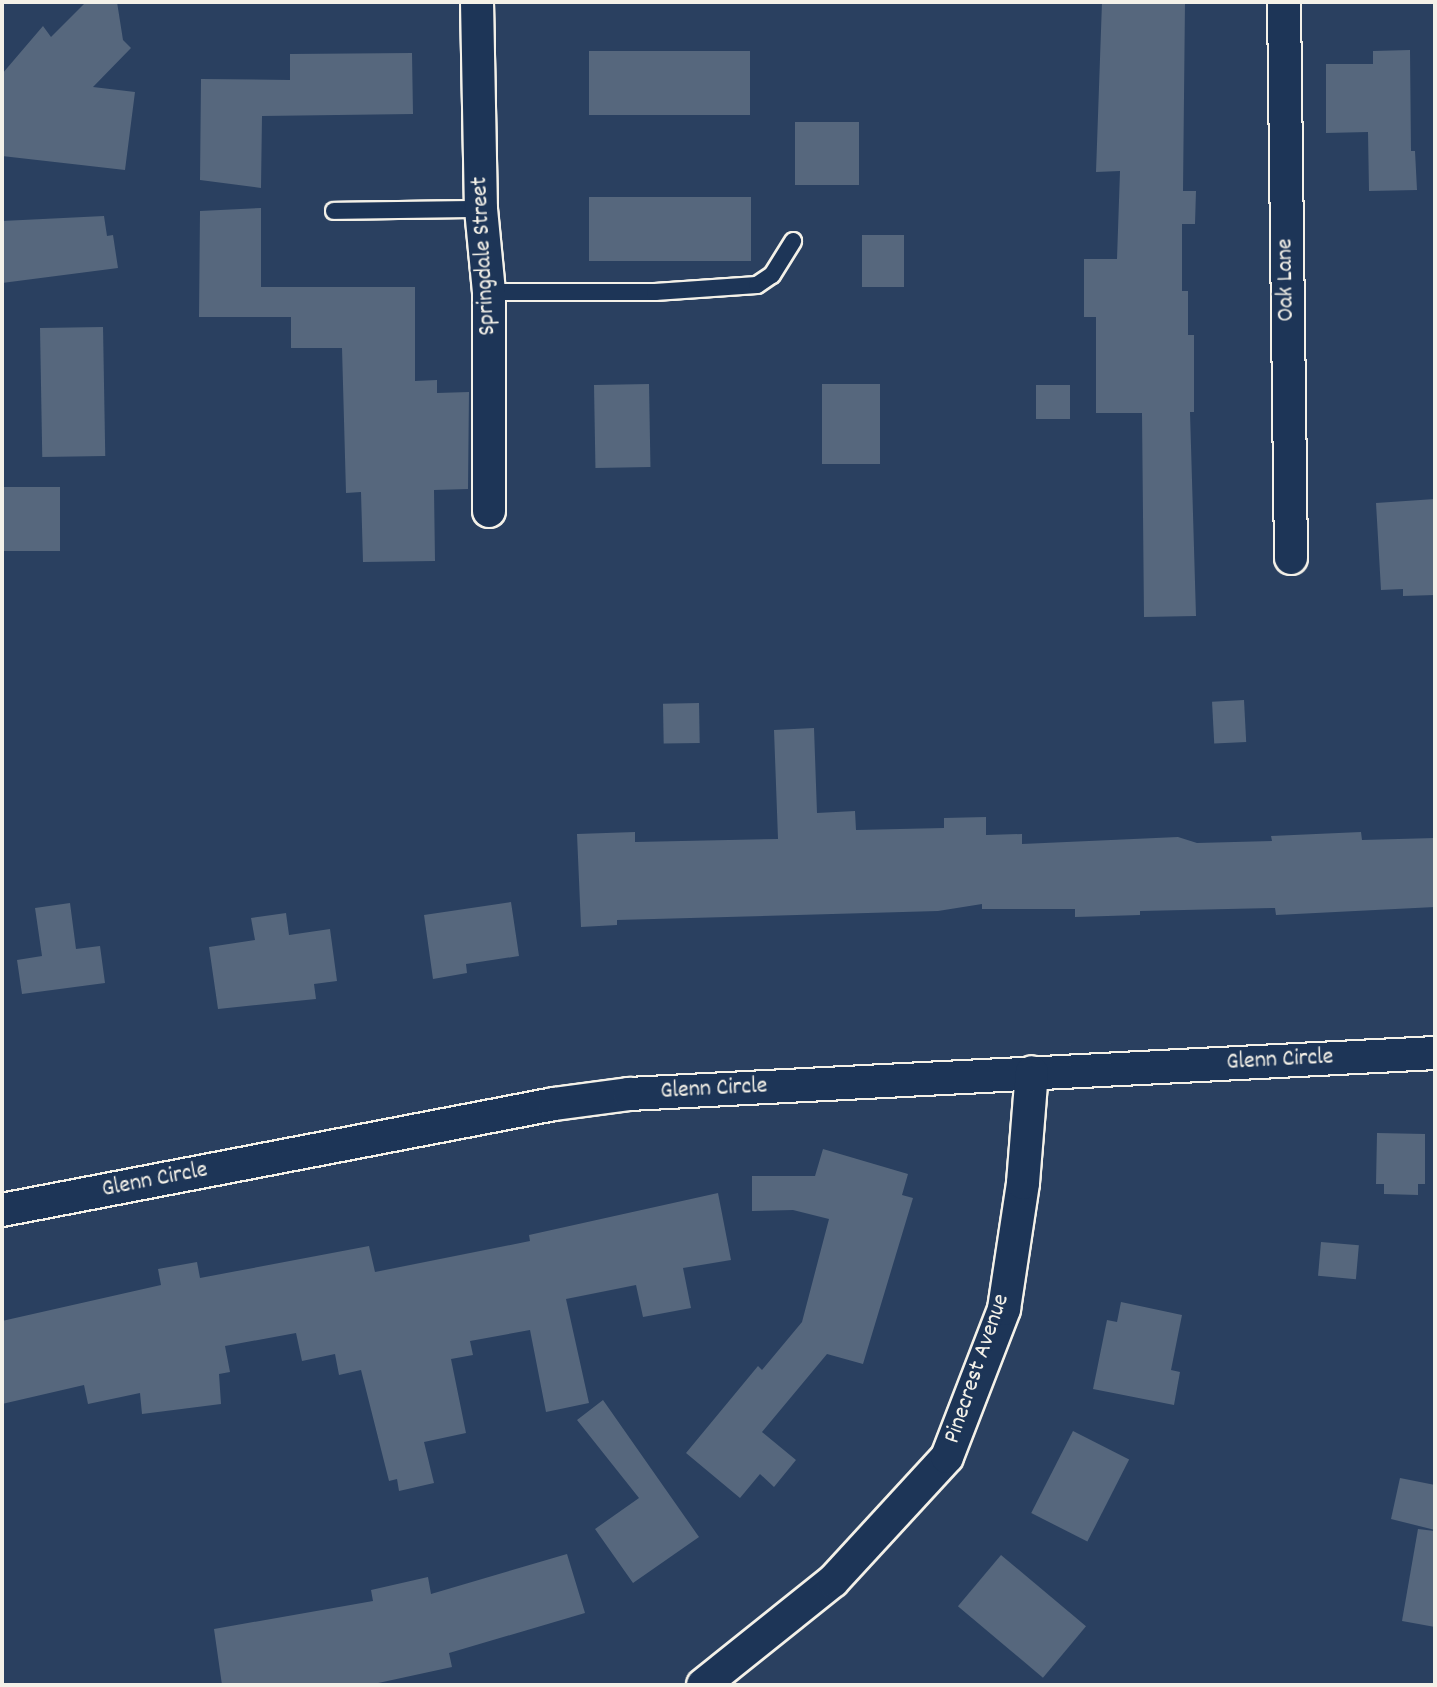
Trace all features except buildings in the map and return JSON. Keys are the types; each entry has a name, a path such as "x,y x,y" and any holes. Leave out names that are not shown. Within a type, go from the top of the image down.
{"street":[{"name":"Springdale Street","path":"477,2 481,209 489,292 489,511"},
{"name":"Oak Lane","path":"1284,2 1291,558"},
{"name":"Glenn Circle","path":"2,1210 554,1104 629,1094 1435,1054"},
{"name":"Pinecrest Avenue","path":"703,1685 833,1581 947,1457 1004,1309 1023,1183 1032,1072"}],"lane":[{"path":"334,211 481,209"},
{"path":"489,292 654,292 757,285 772,275 793,241"}]}
